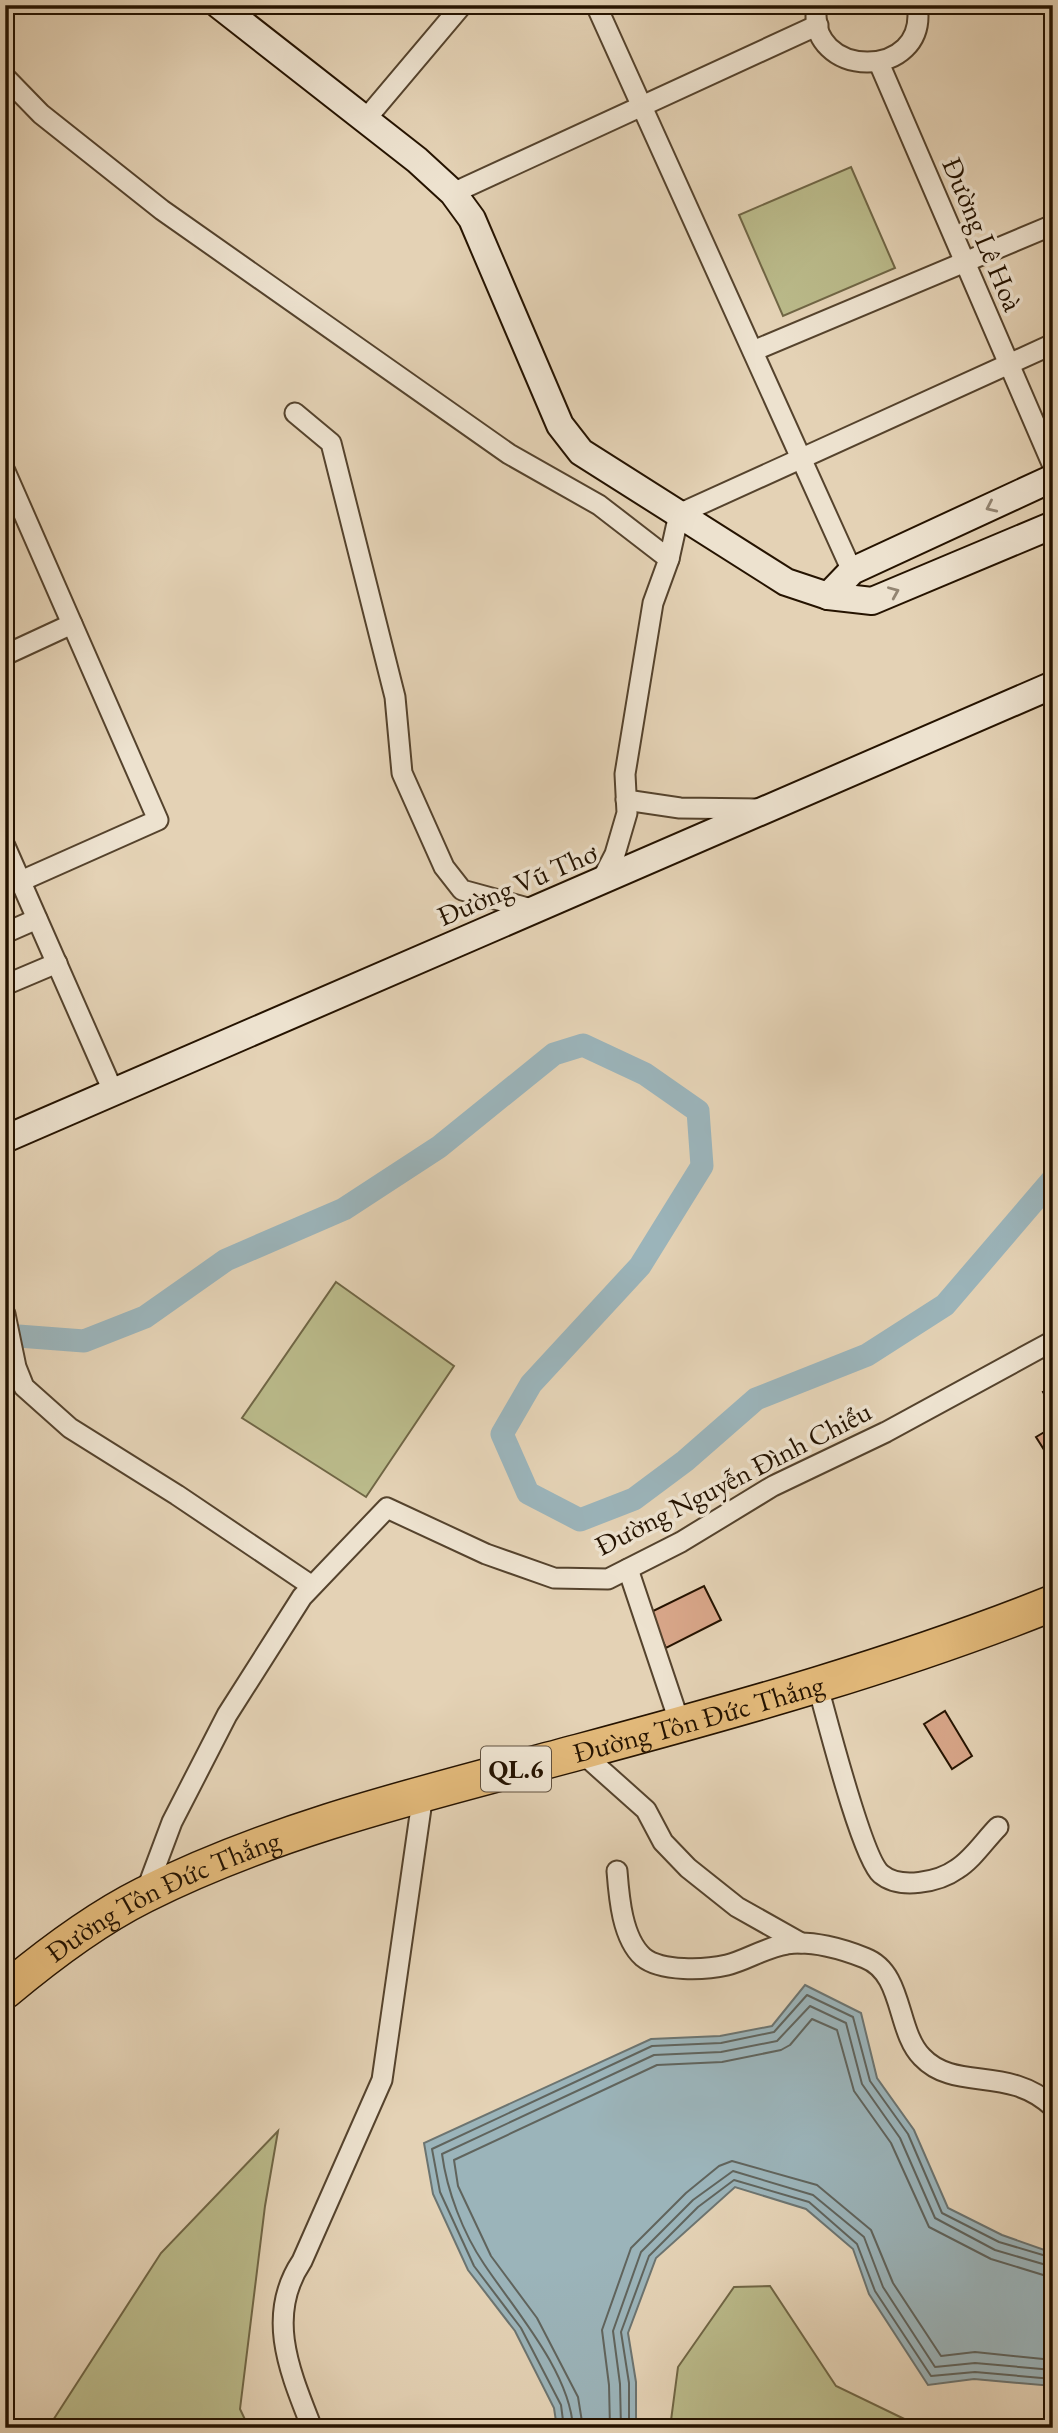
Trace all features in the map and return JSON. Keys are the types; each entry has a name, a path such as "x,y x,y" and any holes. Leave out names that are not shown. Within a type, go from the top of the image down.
{"highway":[{"name":"Đường Tôn Đức Thắng","path":"5,1991 43,1959 144,1895 248,1852 368,1809 818,1687 958,1642 1053,1603"}],"street":[{"path":"219,5 417,160 453,193 472,219 560,425 581,452 786,582 828,596 872,601 1053,524"},
{"path":"365,120 462,5"},
{"path":"596,5 852,571"},
{"path":"453,193 642,106 818,15 824,39 848,60 878,63 894,56 907,45 915,30 917,5"},
{"name":"Đường Lê Hoà","path":"878,63 1053,466"},
{"path":"5,77 41,114 162,210 509,454 599,505 669,559"},
{"path":"752,351 1053,225"},
{"path":"679,514 1053,344"},
{"path":"295,413 331,443 395,697 402,773 444,867 461,890 535,910"},
{"path":"5,471 158,820 21,881"},
{"path":"828,596 852,571 1053,478"},
{"path":"600,883 615,854 626,813 625,774 653,603 669,559 679,514"},
{"path":"5,655 72,624"},
{"name":"Đường Vũ Thơ","path":"5,1139 1053,685"},
{"path":"626,800 680,808 772,809"},
{"path":"5,846 113,1090"},
{"path":"5,933 37,919"},
{"path":"5,985 57,963"},
{"path":"5,1314 16,1367 24,1387 70,1428 177,1495 312,1586"},
{"name":"Đường Nguyễn Đình Chiểu","path":"144,1895 172,1822 227,1715 312,1586 387,1508 486,1554 554,1578 608,1579 681,1542 773,1486 886,1432 1053,1341"},
{"path":"628,1569 680,1724"},
{"path":"818,1687 860,1831 880,1873 898,1882 944,1877 960,1868 998,1827"},
{"path":"582,1752 646,1810 663,1842 688,1868 737,1907 801,1943 869,1959 881,1969 900,2006 911,2043 935,2068 955,2076 983,2077 1026,2087 1053,2107"},
{"path":"312,2428 286,2363 282,2309 291,2278 302,2262 382,2080 423,1794"},
{"path":"617,1871 619,1896 632,1939 643,1956 658,1964 705,1968 727,1965 785,1944 801,1943"}],"green space":[{"path":"851,167 895,268 783,316 739,215"},
{"path":"336,1282 454,1366 366,1497 242,1418"},
{"path":"278,2131 265,2206 240,2409 249,2428 48,2428 161,2253"},
{"path":"770,2286 836,2386 923,2428 670,2428 678,2367 734,2287"}],"water":[{"path":"805,1985 861,2013 877,2078 914,2130 948,2208 1002,2235 1053,2253 1053,2386 974,2379 928,2385 869,2294 853,2249 806,2209 735,2187 656,2258 628,2333 636,2382 636,2428 557,2428 554,2408 515,2331 468,2270 433,2194 424,2143 651,2039 720,2036 772,2026"}],"building":[{"path":"1053,1387 1053,1410 1043,1392"},
{"path":"1053,1427 1053,1464 1036,1437"},
{"path":"704,1586 721,1620 666,1648 649,1613"},
{"path":"945,1711 972,1756 952,1769 924,1724"}],"waterway":[{"path":"5,1335 84,1341 145,1317 226,1260 344,1209 439,1147 554,1054 583,1045 645,1074 698,1111 702,1166 640,1266 531,1384 502,1434 528,1493 580,1520 634,1499 685,1461 756,1399 867,1355 945,1305 1053,1179"}]}
